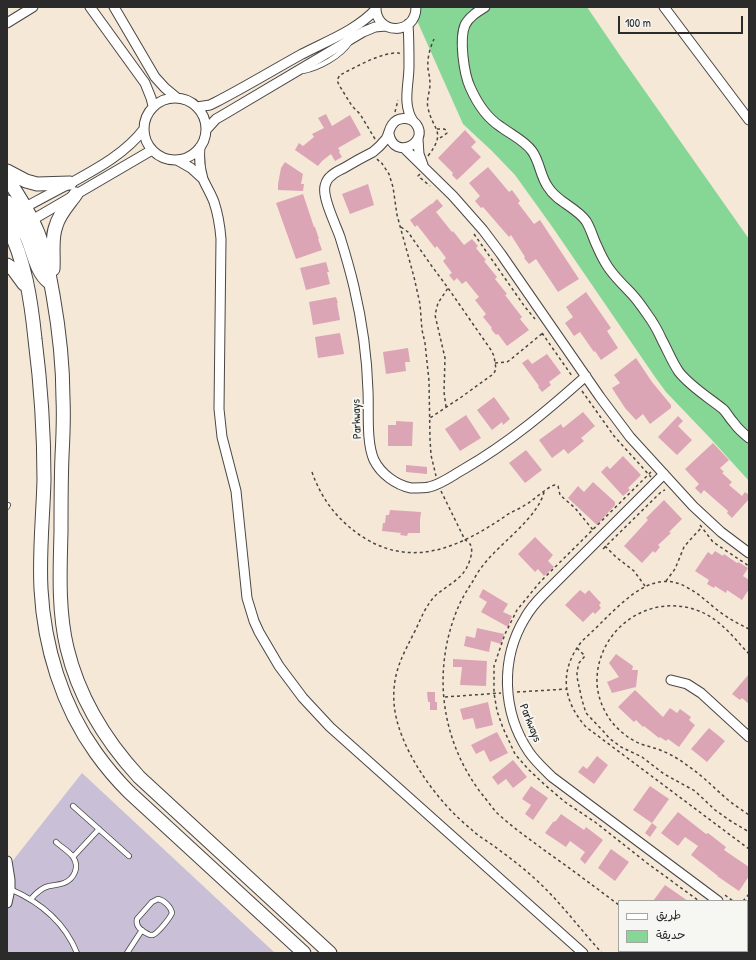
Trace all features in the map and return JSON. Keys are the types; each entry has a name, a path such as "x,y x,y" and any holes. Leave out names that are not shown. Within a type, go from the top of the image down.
{"street":[{"path":"7,23 33,7"},
{"path":"90,7 145,83 153,106"},
{"path":"114,7 155,77 177,98"},
{"path":"485,7 469,19 463,32 463,53 466,73 475,97 490,118 532,150 547,187 554,196 585,220 602,258 656,327 679,372 693,386 723,410 735,425 749,438"},
{"path":"664,7 749,120"},
{"path":"197,107 210,105 216,102 299,55 359,25 368,18 376,8"},
{"path":"376,8 381,22 402,38 408,49"},
{"path":"206,130 223,115 369,29 375,27 404,27 412,20 416,8"},
{"path":"408,24 409,76 389,134 394,144 404,148 413,145 418,139"},
{"path":"402,97 408,112 418,127 418,149 423,166"},
{"path":"177,160 190,156 200,147 206,130 204,118 197,107 188,101 177,98 164,99 153,106 146,116 144,129 146,140 152,150 163,158 177,160 191,168 203,179"},
{"path":"395,117 413,121"},
{"path":"16,228 73,189 88,174 109,161 134,141 144,129"},
{"name":"Parkways","path":"389,134 383,143 374,151 334,174 327,181 324,190 348,262 359,313 366,365 371,450 374,460 380,469 395,482 408,487 421,488 438,484 504,443 532,422 586,376"},
{"name":"Parkways","path":"374,151 394,144"},
{"path":"200,147 200,163 203,179 214,202 221,239 220,423 224,450 236,491 247,598 259,632 291,683 307,703 330,727 583,953"},
{"path":"404,148 458,202 483,230 545,326 586,376 630,437 693,506 705,524 721,532 749,553"},
{"path":"14,214 73,189 152,150"},
{"path":"7,171 26,181 37,184 73,189"},
{"path":"7,178 14,214"},
{"path":"50,283 53,258 53,237 56,226 73,189"},
{"path":"7,202 14,214 23,218 16,228 18,252 27,288 41,390 44,480 40,571 43,609 45,628 52,658 66,700 89,744 129,792 304,953"},
{"path":"16,228 42,245 48,270 59,338 63,397 61,602 63,625 68,649 82,694 107,738 139,777 330,953"},
{"path":"7,265 16,273 27,288"},
{"name":"Parkways","path":"664,474 534,604 525,617 517,633 510,655 507,684 509,702 513,719 520,736 529,752 539,765 552,777 717,900"},
{"path":"671,680 687,684 701,693 749,737"},
{"path":"7,861 10,875 10,890 7,903"}],"lane":[{"path":"73,806 129,856"},
{"path":"73,857 99,829"},
{"path":"31,899 42,889 65,883 72,878 75,873 76,862 73,857 56,842"},
{"path":"10,890 31,899 57,920 70,938 77,953"},
{"path":"154,900 162,900 171,909 172,916 155,934 150,935 142,930 137,924 138,919 154,900"},
{"path":"127,953 142,930"}],"path":[{"path":"434,39 429,50 428,58 430,86 427,103 429,114 437,129 437,140 435,147 418,176 434,190"},
{"path":"401,57 400,54 390,53 340,75 337,80 352,106 362,117 377,142 370,147 392,181 397,215 420,304 420,316 425,343 429,382 431,455 436,476 434,477 465,540 470,543 472,549 470,562 467,567 460,576 440,592 431,602 400,662 394,683 396,716 410,752 423,776 451,811 470,829 537,881 572,917 602,953"},
{"path":"395,117 402,97"},
{"path":"437,129 444,129 447,133 437,140"},
{"path":"400,226 408,232 491,350 496,369 492,375 430,418"},
{"path":"474,234 525,307 545,326 544,332 508,362 495,363"},
{"path":"446,408 444,392 445,358 436,315 438,303 448,288"},
{"path":"542,333 614,436 656,483"},
{"path":"657,466 540,582 517,610 505,634 494,666 494,694 497,711 503,728 515,754 528,769 565,802 698,900"},
{"path":"312,472 323,498 342,521 357,533 381,546 397,551 407,552 428,552 448,547 465,540 527,504 552,486 558,486 560,495 575,508 595,531 592,534 616,557 634,571 645,586"},
{"path":"600,551 662,491 665,490 668,492"},
{"path":"544,492 537,508 510,538 492,555 479,572 458,609 450,633 445,661 444,697 447,718 454,744 466,772 496,811 517,830 618,904"},
{"path":"697,522 705,524"},
{"path":"705,524 713,542 749,566"},
{"path":"666,581 675,569 684,547 705,524"},
{"path":"749,630 721,613 689,588 678,583 660,581 645,586 621,603 582,641 569,665 566,689 571,705 586,727 749,849"},
{"path":"749,654 726,630 708,615 685,606 652,608 634,616 619,627 613,634 603,650 597,678 602,705 610,720 623,733 636,742 670,754 705,779 728,800 749,815"},
{"path":"577,648 585,656 580,663 577,672 585,710 609,738 621,747 642,756 664,774 695,791 728,820 749,832"},
{"path":"720,892 732,900"}],"shaded area":[{"path":"82,773 275,953 7,953 7,868"}],"green space":[{"path":"411,7 587,7 749,239 749,481 666,392 515,175 463,124"}],"building":[{"path":"326,114 332,126 350,115 361,135 338,148 342,157 335,161 331,154 318,166 295,150 299,143 303,146 314,137 312,134 324,128 318,118"},
{"path":"465,130 476,142 471,147 481,157 457,180 452,175 453,173 438,158"},
{"path":"285,162 303,174 301,184 304,184 303,191 278,190 281,168"},
{"path":"488,167 509,192 512,190 520,201 518,203 534,224 540,220 579,279 558,292 536,259 529,264 511,235 509,237 483,207 481,208 475,201 480,196 469,183"},
{"path":"368,184 374,205 350,214 342,194"},
{"path":"303,194 322,250 296,259 276,203"},
{"path":"437,199 443,206 436,212 464,245 472,239 478,246 476,248 497,277 495,279 507,294 505,295 522,317 520,319 529,330 507,346 498,334 496,335 491,329 492,328 483,317 486,314 475,300 479,297 466,281 462,284 457,278 454,281 449,275 452,273 443,261 446,258 437,246 435,248 417,225 415,227 410,220"},
{"path":"326,262 330,284 306,290 300,268"},
{"path":"586,292 611,328 607,331 618,348 601,360 580,332 574,336 565,323 573,317 566,307"},
{"path":"336,297 340,320 313,325 309,302"},
{"path":"340,333 344,354 318,358 315,337"},
{"path":"408,348 410,362 405,362 406,371 386,374 383,352"},
{"path":"547,354 561,373 549,382 551,385 542,392 522,363 528,359 532,364"},
{"path":"636,358 652,382 671,405 671,408 650,424 643,414 636,420 625,408 612,388 620,383 614,375"},
{"path":"494,397 510,419 503,425 502,422 492,430 477,410"},
{"path":"583,412 595,426 581,438 584,441 568,454 564,449 552,458 539,440 561,424 563,428"},
{"path":"466,415 481,438 460,451 445,429"},
{"path":"678,416 683,421 678,426 692,440 677,455 658,437"},
{"path":"396,421 413,422 412,446 388,446 388,425 396,425"},
{"path":"713,443 729,460 720,468 724,472 722,473 732,482 729,485 742,496 745,492 749,495 749,499 732,518 727,513 728,511 704,490 701,494 695,488 699,484 685,469"},
{"path":"526,450 542,470 525,483 509,463"},
{"path":"623,456 641,475 628,488 630,490 623,496 601,472 607,466 610,469"},
{"path":"406,465 427,467 427,474 406,472"},
{"path":"593,482 615,502 615,505 597,525 568,498 578,486 584,492"},
{"path":"664,500 682,519 669,532 671,533 658,545 660,547 655,553 653,551 642,563 624,546 648,520 646,518"},
{"path":"390,510 421,512 420,533 408,533 407,536 400,535 401,533 382,531 386,515 389,515"},
{"path":"535,537 553,555 548,561 554,567 544,576 538,569 535,572 518,554"},
{"path":"715,551 723,556 724,554 737,563 738,562 748,568 743,576 749,580 749,589 742,600 727,590 726,593 715,586 714,588 707,584 709,580 695,571 708,552 712,555"},
{"path":"483,589 508,604 503,612 512,616 508,627 481,612 487,602 479,597"},
{"path":"580,590 585,594 589,590 601,603 599,605 601,608 595,614 593,612 583,622 565,605"},
{"path":"477,628 504,634 501,644 491,641 489,652 464,646 466,636 475,638"},
{"path":"616,654 633,666 632,670 638,670 636,687 612,693 607,682 619,677 609,663"},
{"path":"453,659 487,661 486,686 460,685 462,667 453,667"},
{"path":"749,674 749,704 742,698 740,700 732,694"},
{"path":"635,690 663,717 670,708 677,713 680,709 691,717 689,720 695,725 679,747 668,739 666,741 660,737 659,738 636,720 634,722 618,707"},
{"path":"427,692 435,692 437,710 430,710 430,702 428,702"},
{"path":"488,702 493,725 476,729 473,718 463,720 460,709"},
{"path":"709,728 725,741 707,762 691,749"},
{"path":"497,732 508,753 490,762 484,750 476,754 471,745"},
{"path":"597,756 608,765 594,784 578,772 583,766 587,769"},
{"path":"513,760 527,777 513,788 506,779 498,785 492,777"},
{"path":"531,786 548,798 533,820 525,814 531,805 522,799"},
{"path":"650,786 669,799 652,823 633,810"},
{"path":"678,812 706,834 708,833 726,847 724,850 749,867 749,876 739,891 691,855 698,846 685,837 678,846 661,833"},
{"path":"561,814 584,830 586,827 603,840 585,864 580,859 585,852 570,841 566,847 545,833"},
{"path":"652,823 657,827 650,837 645,833"},
{"path":"611,849 629,862 615,881 598,868"},
{"path":"665,885 687,900 654,900"}]}
